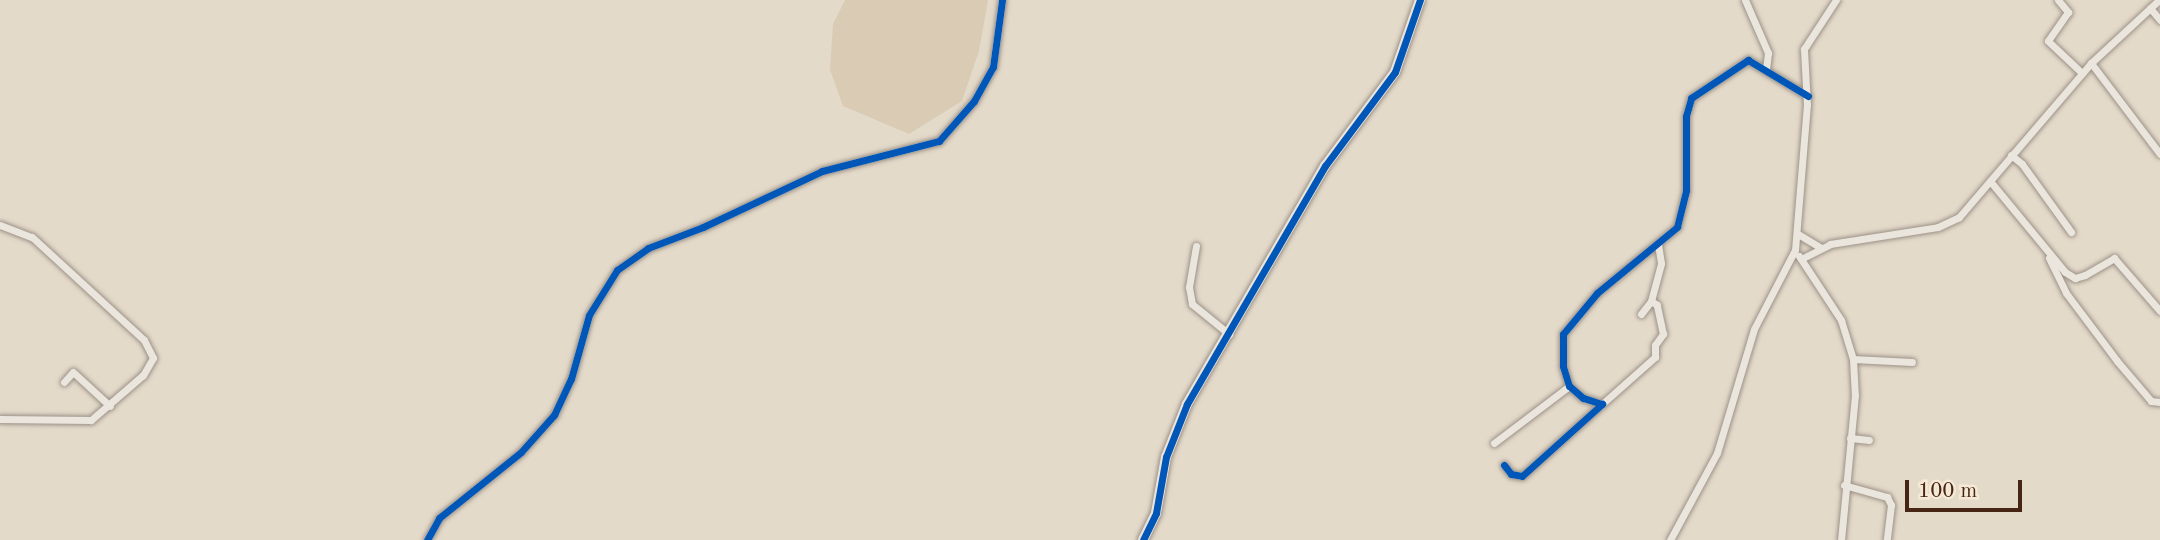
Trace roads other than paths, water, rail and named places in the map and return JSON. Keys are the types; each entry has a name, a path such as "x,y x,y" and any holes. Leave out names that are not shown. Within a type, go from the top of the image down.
{"street":[{"path":"427,540 439,518 521,452 554,415 571,379 589,315 617,270 648,247 703,228 821,170 939,141 974,102 993,67 1002,0"},
{"path":"1143,540 1160,501 1171,440 1325,166 1395,72 1420,0"},
{"path":"1745,0 1768,53 1766,69"},
{"path":"1670,540 1717,453 1754,328 1795,250 1798,234 1799,164 1808,96 1804,49 1836,0"},
{"path":"2058,0 2068,12 2048,41 2082,73"},
{"path":"1801,259 1820,247 1948,223 1975,204 2011,155 2091,63 2160,0"},
{"path":"2150,8 2160,20"},
{"path":"1602,404 1583,398 1569,386 1562,349 1571,320 1605,285 1677,227 1685,202 1686,116 1691,98 1741,62 1748,60 1808,96"},
{"path":"2091,63 2160,155"},
{"path":"2011,155 2022,164 2071,232"},
{"path":"1990,181 2048,254 2075,278 2114,258 2160,310"},
{"path":"0,225 32,237 105,301 150,349 150,366 110,406 91,420 76,423 0,419"},
{"path":"1798,234 1820,247"},
{"path":"1641,314 1651,301 1661,262 1658,244"},
{"path":"1196,246 1189,287 1192,304 1229,334"},
{"path":"1795,250 1841,320 1853,359 1850,438 1841,540"},
{"path":"2048,254 2066,293 2102,341 2144,394 2160,402"},
{"path":"1504,465 1516,477 1522,476 1655,356 1655,345 1663,334 1657,304 1651,301"},
{"path":"1853,359 1912,362"},
{"path":"64,382 73,372 110,406"},
{"path":"1494,443 1569,386"},
{"path":"1850,438 1869,440"},
{"path":"1844,485 1887,498 1891,505 1887,540"}]}
